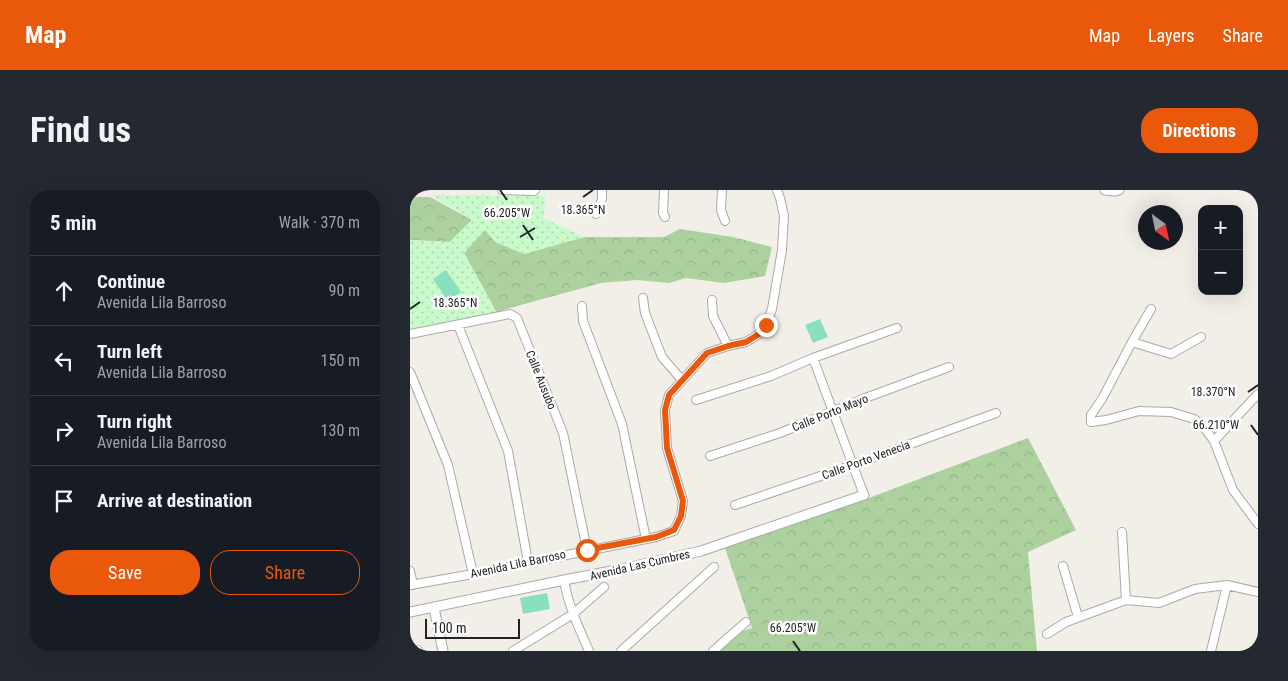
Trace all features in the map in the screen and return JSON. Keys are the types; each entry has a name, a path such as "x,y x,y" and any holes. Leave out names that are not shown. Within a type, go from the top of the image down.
{"street":[{"path":"502,190 535,190"},
{"path":"596,214 602,200 602,190"},
{"path":"664,190 663,213 665,217"},
{"path":"722,190 721,210 725,221"},
{"name":"Avenida Lila Barroso","path":"412,585 656,537 674,530 681,516 683,501 667,448 665,410 669,395 707,353 746,342 759,334 766,325 772,309 782,250 784,216 777,190"},
{"path":"1105,190 1119,190"},
{"path":"643,298 645,313 662,357 682,380"},
{"path":"712,300 713,316 728,346"},
{"path":"582,306 583,321 622,424 646,539"},
{"path":"1152,309 1091,415 1091,422 1139,411 1171,412 1194,419 1203,426 1214,441 1233,490 1257,522"},
{"name":"Calle Ausubo","path":"410,334 510,314 517,318 562,432 587,550"},
{"path":"458,325 508,451 528,562"},
{"path":"696,400 771,376 813,358 897,328"},
{"path":"1132,342 1172,354 1201,337"},
{"path":"813,358 864,495"},
{"name":"Calle Porto Mayo","path":"710,456 780,433 949,367"},
{"path":"410,372 448,465 473,574"},
{"path":"1214,441 1258,394"},
{"name":"Calle Porto Venecia","path":"735,505 853,465 996,413"},
{"name":"Avenida Las Cumbres","path":"410,612 701,551 864,495"},
{"path":"1122,532 1126,600"},
{"path":"1062,566 1078,617"},
{"path":"621,651 714,567"},
{"path":"410,571 412,585"},
{"path":"564,580 573,614 589,651"},
{"path":"1210,651 1227,585"},
{"path":"1046,634 1066,622 1126,600 1159,603 1195,589 1227,585 1258,592"},
{"path":"513,651 573,614 604,587"},
{"path":"434,608 443,651"},
{"path":"713,651 746,622"}],"green space":[{"path":"432,195 545,196 544,218 584,237 524,254 495,242 485,230 464,253 497,313 410,330 410,240 450,242 472,220"},
{"path":"410,197 430,197 472,220 450,242 410,240"},
{"path":"485,229 524,254 584,237 664,237 680,229 733,237 772,247 765,276 724,283 686,278 669,283 637,280 601,283 497,313 464,253"},
{"path":"446,270 461,292 448,301 433,279"},
{"path":"820,319 828,337 813,343 805,325"},
{"path":"1028,438 1076,530 1028,552 1037,651 715,651 727,636 752,628 725,548 866,499"},
{"path":"547,593 550,609 523,614 520,598"}],"route":[{"path":"587,550 656,537 674,530 681,516 683,501 667,448 665,410 669,395 707,353 746,342 759,334 766,325"}]}
